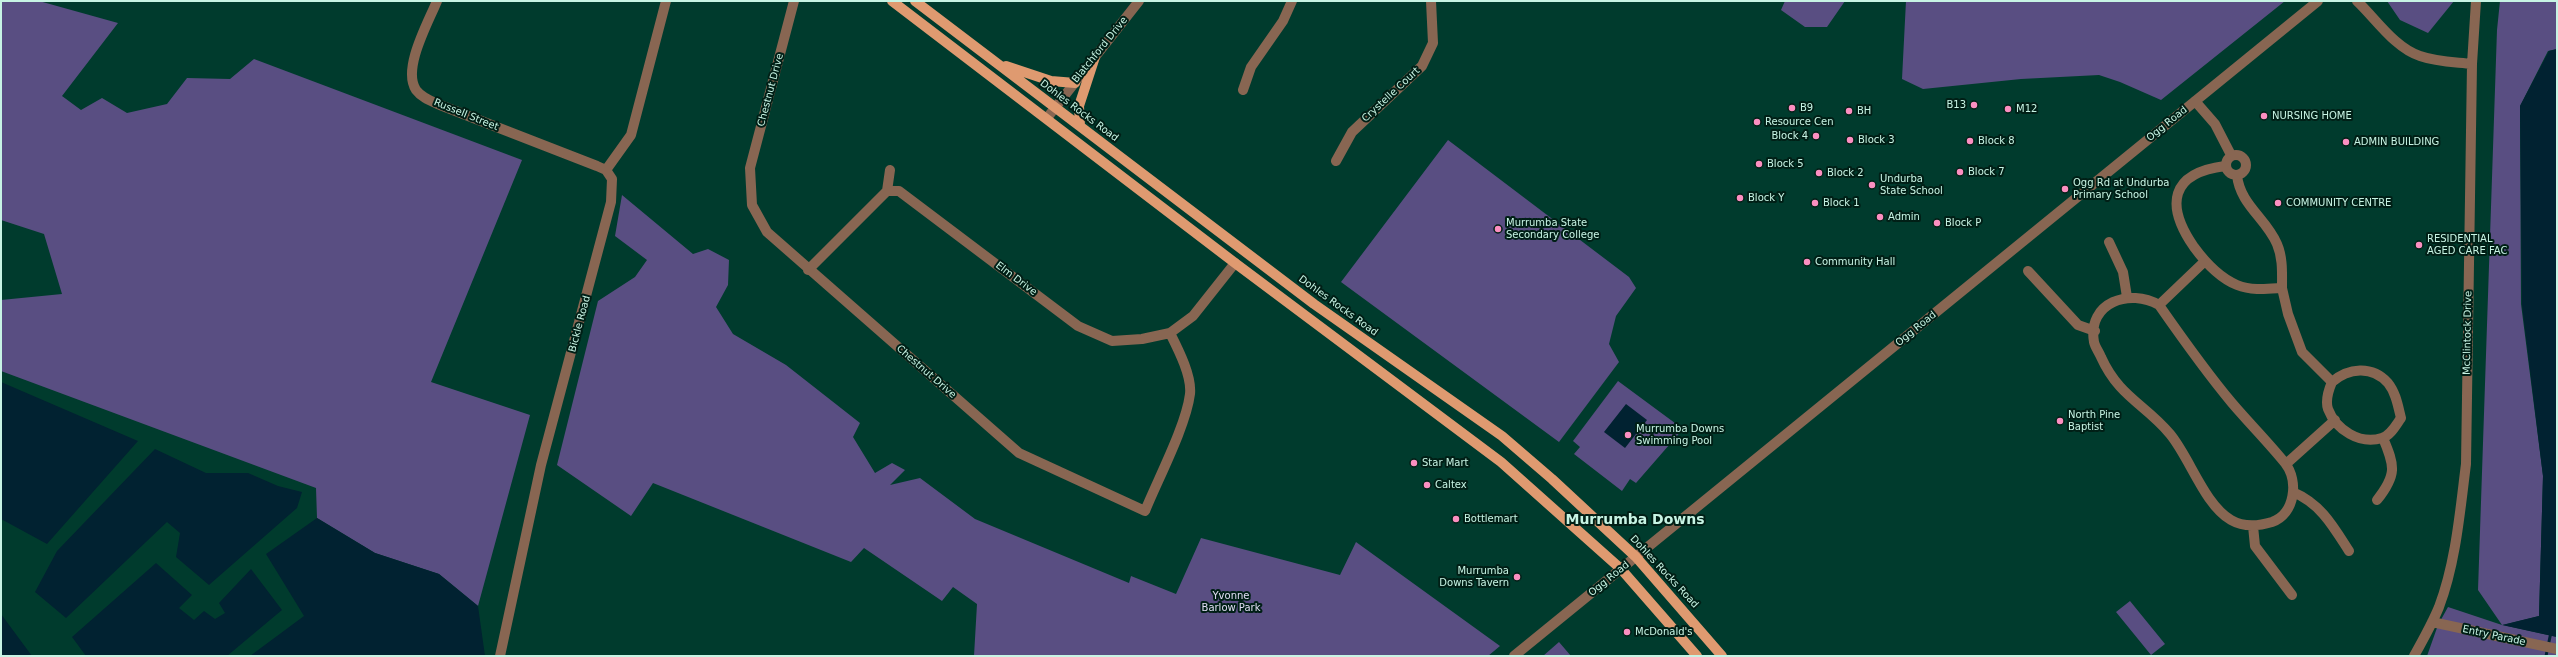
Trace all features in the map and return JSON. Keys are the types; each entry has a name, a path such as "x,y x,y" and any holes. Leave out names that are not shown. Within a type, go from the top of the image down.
{"main road":[{"path":"892,1 1235,263 1500,462 1621,569 1697,656"},
{"name":"Dohles Rocks Road","path":"915,1 1314,304 1502,436 1552,479 1636,557 1722,656"},
{"path":"1080,126 1079,106 1095,57"},
{"path":"995,62 1050,81 1075,82"}],"street":[{"name":"Russell Street","path":"437,1 412,67 413,83 420,94 440,105 606,170"},
{"path":"606,170 631,135 666,1"},
{"name":"Chestnut Drive","path":"794,1 750,168 752,205 767,232 808,270 1020,453 1145,511 1182,422 1190,393 1184,361 1170,333"},
{"name":"Blatchford Drive","path":"1047,118 1139,1"},
{"path":"1243,90 1251,66 1283,22 1292,1"},
{"name":"Crystelle Court","path":"1336,161 1352,132 1422,66 1433,42 1431,1"},
{"name":"Ogg Road","path":"1514,656 2318,1"},
{"path":"2357,1 2398,42 2418,56 2437,61 2472,64"},
{"name":"McClintock Drive","path":"2414,656 2432,622 2445,588 2458,528 2466,464 2472,64 2476,1"},
{"path":"2195,101 2215,124 2231,155"},
{"path":"2225,166 2226,161 2231,155"},
{"path":"2225,166 2230,173 2238,175 2245,170 2245,160 2240,155 2231,155"},
{"path":"2225,166 2201,170 2186,180 2177,198 2180,224 2204,261 2236,285 2253,290 2282,288"},
{"name":"Bickle Road","path":"500,656 541,465 611,202 613,184 606,170"},
{"path":"808,270 887,191 890,170"},
{"path":"2238,175 2244,200 2277,244 2282,263 2282,288 2288,314 2302,352 2332,382"},
{"name":"Elm Drive","path":"887,191 899,191 1078,326 1112,341 1142,339 1170,333 1193,316 1235,263"},
{"path":"2109,242 2123,272 2127,297"},
{"path":"2159,305 2204,261"},
{"path":"2028,271 2078,325 2095,332"},
{"path":"2127,297 2148,299 2159,305 2191,351 2226,396 2286,464 2294,481 2293,492 2288,511 2274,521 2253,526 2232,520 2211,500 2171,435 2122,392 2102,361 2094,342 2096,322 2105,307 2117,298 2127,297"},
{"path":"2355,370 2372,373 2387,382 2395,395 2401,418 2393,430 2383,438 2364,441 2349,434 2335,420 2328,408 2328,391 2332,382 2342,373 2355,370"},
{"path":"2286,464 2335,420"},
{"path":"2377,500 2390,484 2394,463 2383,438"},
{"path":"2293,492 2308,499 2326,515 2349,551"},
{"path":"2253,526 2255,546 2292,595"},
{"name":"Entry Parade","path":"2432,622 2557,649"}],"green space":[{"path":"1,1 39,1 118,23 62,96 81,110 102,98 127,113 167,104 187,78 230,79 254,59 522,160 431,382 530,415 478,606 439,574 375,553 317,518 316,488 1,371 1,300 62,294 44,234 1,220"},
{"path":"1785,1 1845,1 1827,27 1805,27 1781,10"},
{"path":"1906,1 2285,1 2161,100 2120,82 2099,75 2021,79 1923,89 1902,79"},
{"path":"2387,1 2454,1 2428,33 2400,20"},
{"path":"2500,1 2557,1 2557,49 2548,51 2520,106 2521,304 2543,476 2539,616 2503,625 2557,637 2557,656 2427,656 2438,625 2448,607 2502,625 2478,590 2497,30"},
{"path":"1448,140 1629,277 1636,288 1616,316 1609,344 1619,362 1559,442 1341,282"},
{"name":"Yvonne Barlow Park","path":"622,195 693,254 708,249 729,260 728,285 716,307 733,334 786,365 860,423 853,437 875,473 892,463 905,470 890,485 920,478 975,519 1129,583 1131,576 1176,594 1201,538 1340,575 1356,542 1500,646 1488,656 974,656 977,604 953,587 942,601 864,548 851,562 653,483 631,516 557,465 598,301 635,277 647,260 615,236"},
{"name":"Murrumba Downs Swimming Pool","path":"1618,381 1683,429 1636,483 1630,479 1622,491 1574,454 1580,447 1573,441"},
{"path":"2130,601 2165,644 2151,655 2116,612"},
{"path":"1559,642 1571,656 1543,656"}],"water":[{"path":"2557,49 2557,637 2502,625 2539,616 2543,476 2522,305 2520,106 2549,51"},
{"path":"1,382 138,441 47,544 1,519"},
{"path":"1626,404 1647,420 1625,448 1604,432"},
{"path":"155,449 206,473 248,473 278,486 302,492 297,508 209,585 176,557 180,533 167,522 66,618 35,592 57,551"},
{"path":"317,518 375,553 439,574 478,606 485,656 250,656 304,616 266,554"},
{"path":"156,563 192,595 179,608 194,620 204,611 215,619 225,613 219,603 251,569 282,610 227,656 86,656 72,637"},
{"path":"1,614 32,656 1,656"}],"waterway":[{"path":"2546,656 2551,632"}],"place":[{"name":"B13","path":"1974,105"},
{"name":"B9","path":"1792,108"},
{"name":"M12","path":"2008,109"},
{"name":"BH","path":"1849,111"},
{"name":"NURSING HOME","path":"2264,116"},
{"name":"Resource Cen","path":"1757,122"},
{"name":"Block 4","path":"1816,136"},
{"name":"Block 3","path":"1850,140"},
{"name":"Block 8","path":"1970,141"},
{"name":"ADMIN BUILDING","path":"2346,142"},
{"name":"Block 5","path":"1759,164"},
{"name":"Block 7","path":"1960,172"},
{"name":"Block 2","path":"1819,173"},
{"name":"Undurba State School","path":"1872,185"},
{"name":"Ogg Rd at Undurba Primary School","path":"2065,189"},
{"name":"Block Y","path":"1740,198"},
{"name":"Block 1","path":"1815,203"},
{"name":"COMMUNITY CENTRE","path":"2278,203"},
{"name":"Admin","path":"1880,217"},
{"name":"Block P","path":"1937,223"},
{"name":"Murrumba State Secondary College","path":"1498,229"},
{"name":"RESIDENTIAL AGED CARE FAC","path":"2419,245"},
{"name":"Community Hall","path":"1807,262"},
{"name":"North Pine Baptist","path":"2060,421"},
{"name":"Murrumba Downs Swimming Pool","path":"1628,435"},
{"name":"Star Mart","path":"1414,463"},
{"name":"Caltex","path":"1427,485"},
{"name":"Bottlemart","path":"1456,519"},
{"name":"Murrumba Downs Tavern","path":"1517,577"},
{"name":"McDonald's","path":"1627,632"}],"district":[{"name":"Murrumba Downs","path":"1635,520"}]}
